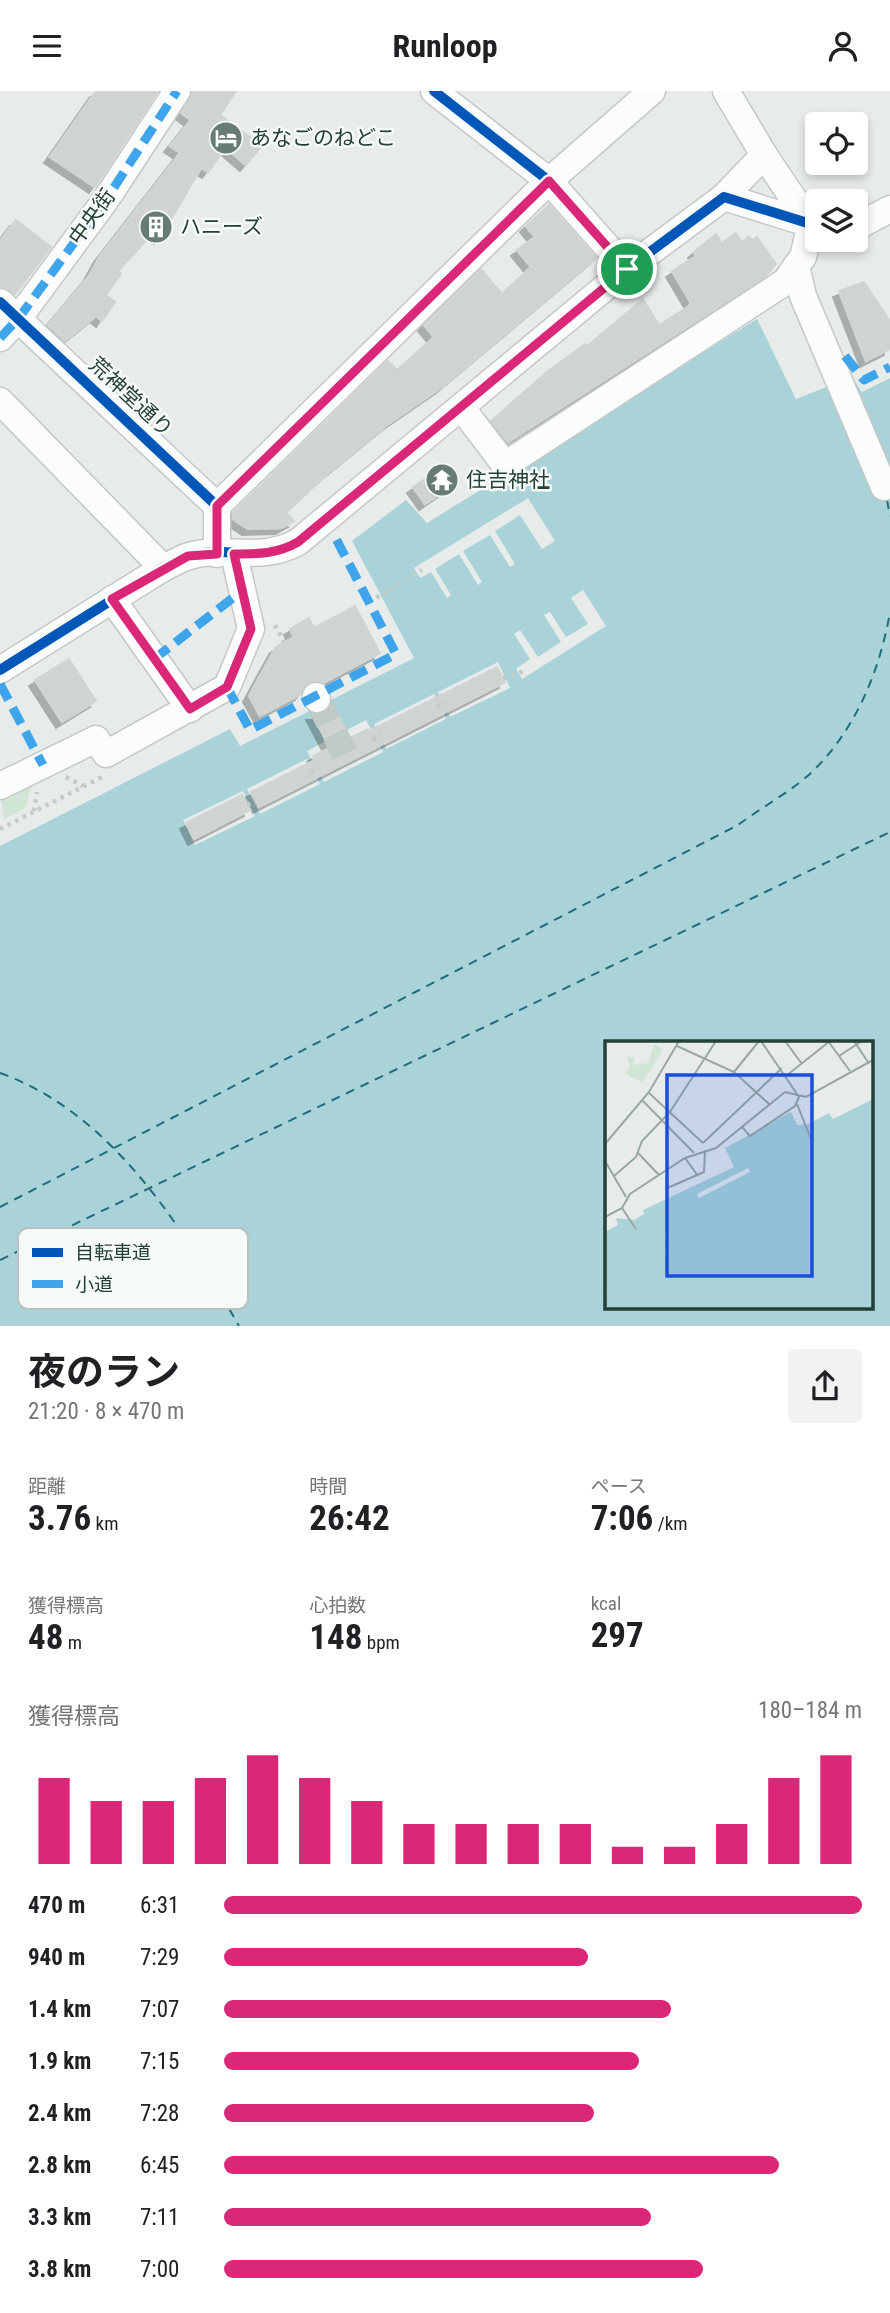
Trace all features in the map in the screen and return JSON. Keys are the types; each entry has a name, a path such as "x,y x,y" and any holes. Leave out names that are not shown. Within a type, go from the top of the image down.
{"street":[{"name":"中央街","path":"6,319 107,198 177,91"},
{"path":"434,91 549,181 627,269"},
{"path":"0,786 96,739 106,754 227,687 251,629 226,554 217,506 549,181 652,91"},
{"path":"730,92 764,155 805,212"},
{"path":"0,670 163,568 188,556 267,554 283,551 298,542 627,269 724,197 764,155"},
{"path":"724,197 756,204 805,222"},
{"path":"868,221 890,209"},
{"path":"461,407 505,465 785,282 805,251"},
{"path":"796,266 803,296 884,487"},
{"name":"荒神堂通り","path":"6,319 217,506"},
{"path":"0,401 163,568"},
{"path":"112,599 190,709"}],"path":[{"path":"369,602 422,570"},
{"path":"503,678 524,671"},
{"path":"437,707 446,703"},
{"path":"373,740 381,735"},
{"path":"311,772 319,768"},
{"path":"247,805 256,800"}],"green space":[{"path":"35,775 25,808 4,819 0,792"}],"water":[{"path":"757,319 796,399 852,377 862,392 890,378 890,1326 0,1326 0,846 230,729 240,746 414,658 352,541 406,500 427,523"}],"pier":[{"path":"528,498 555,541 542,549 520,515 495,531 515,564 510,567 490,535 463,551 482,582 478,585 459,554 435,569 451,595 447,598 431,572 420,578 414,568"},
{"path":"583,590 606,626 522,679 516,669 530,659 514,634 520,630 538,657 561,642 544,615 550,612 566,637 588,624 571,598"},
{"path":"498,662 510,688 450,717 438,692"},
{"path":"434,694 446,719 386,749 374,724"},
{"path":"366,720 383,752 324,782 307,751"},
{"path":"307,759 320,784 260,814 247,789"},
{"path":"243,791 255,816 195,845 183,820"}],"building":[{"path":"96,91 158,91 95,187 50,157"},
{"path":"193,91 236,91 220,115 262,146 246,165 226,148 208,172 201,168 160,238 153,233 118,271 121,274 106,295 115,302 102,321 96,316 65,341 48,325 89,276 100,256 180,153 170,146 191,120 181,113"},
{"path":"549,205 596,258 442,387 387,425 327,474 286,512 294,521 281,528 248,529 233,519 233,513 388,361 397,370 434,337 424,325 481,269 502,294 531,267 517,250 535,237 526,226"},
{"path":"16,220 51,247 15,294 0,287 0,241"},
{"path":"736,233 742,242 749,237 753,240 757,237 776,264 766,276 508,442 491,421 548,371 585,344 587,346 643,299 659,325 689,306 691,303 672,271 696,256 694,252 716,234 722,243"},
{"path":"864,282 890,321 890,349 866,361 839,291"},
{"path":"446,465 457,482 425,504 413,487"},
{"path":"355,606 380,653 323,683 310,681 301,694 260,716 249,696 276,647 294,637 290,629 309,618 314,628"},
{"path":"69,659 96,701 62,722 35,680"},
{"path":"497,667 505,682 259,807 251,792 315,760 313,756 330,748 312,714 323,714 332,703 350,738"},
{"path":"242,795 250,810 194,839 186,823"}],"ferry route":[{"path":"887,500 890,516"},
{"path":"0,1207 738,825 805,778 842,737 873,677 890,612"},
{"path":"67,1228 890,832"},
{"path":"0,1073 40,1091 77,1116 110,1145 140,1178 178,1228"},
{"path":"0,1260 18,1251"},
{"path":"229,1309 239,1326"}],"tunnel":[{"path":"317,699 345,754"}],"marked path":[{"path":"0,338 18,319 107,198 177,91"},
{"path":"845,356 864,380 890,367"},
{"path":"227,687 250,730 396,654 334,535"},
{"path":"154,659 243,590"},
{"path":"0,684 43,765"}],"cycle path":[{"path":"434,91 549,181 627,269"},
{"path":"0,670 163,568 182,559 203,553 270,552 298,542 631,266 724,197 805,222"},
{"path":"0,302 217,506"}],"place":[{"name":"あなごのねどこ","path":"226,138"},
{"name":"ハニーズ","path":"156,227"},
{"name":"住吉神社","path":"442,480"}],"route":[{"path":"549,181 627,269 298,542 283,551 267,554 234,554 251,629 227,687 190,709 112,599 188,556 217,554 217,506 549,181"}]}
